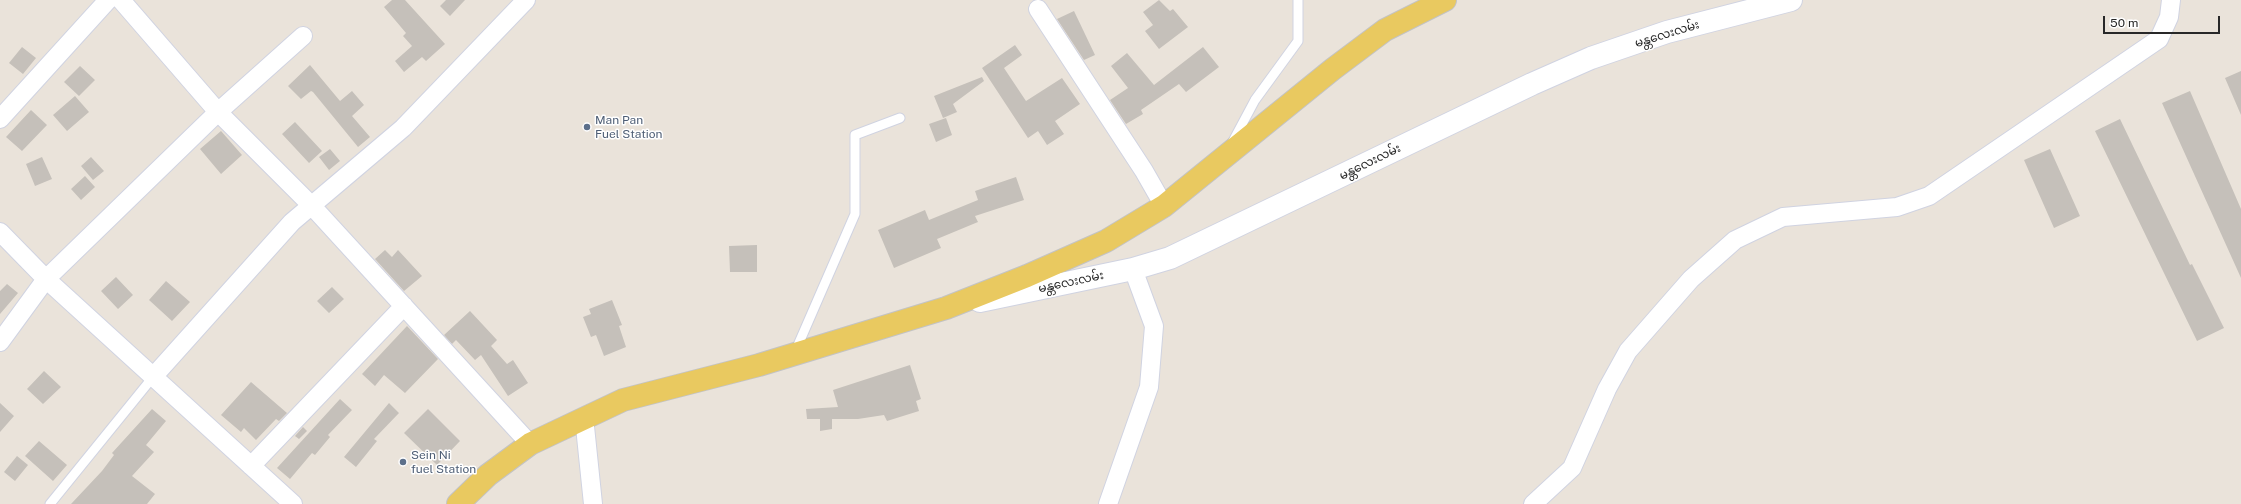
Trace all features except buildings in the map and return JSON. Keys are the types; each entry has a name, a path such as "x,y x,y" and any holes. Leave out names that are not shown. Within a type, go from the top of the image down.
{"main road":[{"path":"458,504 488,475 530,444 584,417 623,400 794,355 946,308 1027,276 1106,241 1164,206 1223,160 1333,69 1385,30 1446,0"},
{"name":"မန္တလေးလမ်း","path":"946,308 1133,269 1170,258 1532,84 1591,58 1667,32 1791,0"}],"street":[{"path":"0,119 108,0"},
{"path":"121,0 218,112 312,206 530,444"},
{"path":"153,377 292,222 403,128 526,0"},
{"path":"1533,504 1572,468 1607,389 1628,351 1691,279 1736,240 1783,217 1896,206 1929,196 2159,39 2169,17 2171,0"},
{"path":"1038,9 1144,171 1164,206"},
{"path":"0,342 46,279 218,112 303,36"},
{"path":"0,232 46,279 293,504"},
{"path":"1108,504 1149,387 1154,326 1133,269"},
{"path":"251,466 404,306"},
{"path":"584,417 593,504"}],"lane":[{"path":"1223,160 1255,100 1298,41 1298,0"},
{"path":"794,355 855,214 855,135 900,118"},
{"path":"50,504 153,377"}],"place":[{"name":"Man Pan Fuel Station","path":"587,127"},
{"name":"Sein Ni fuel Station","path":"403,462"}]}
